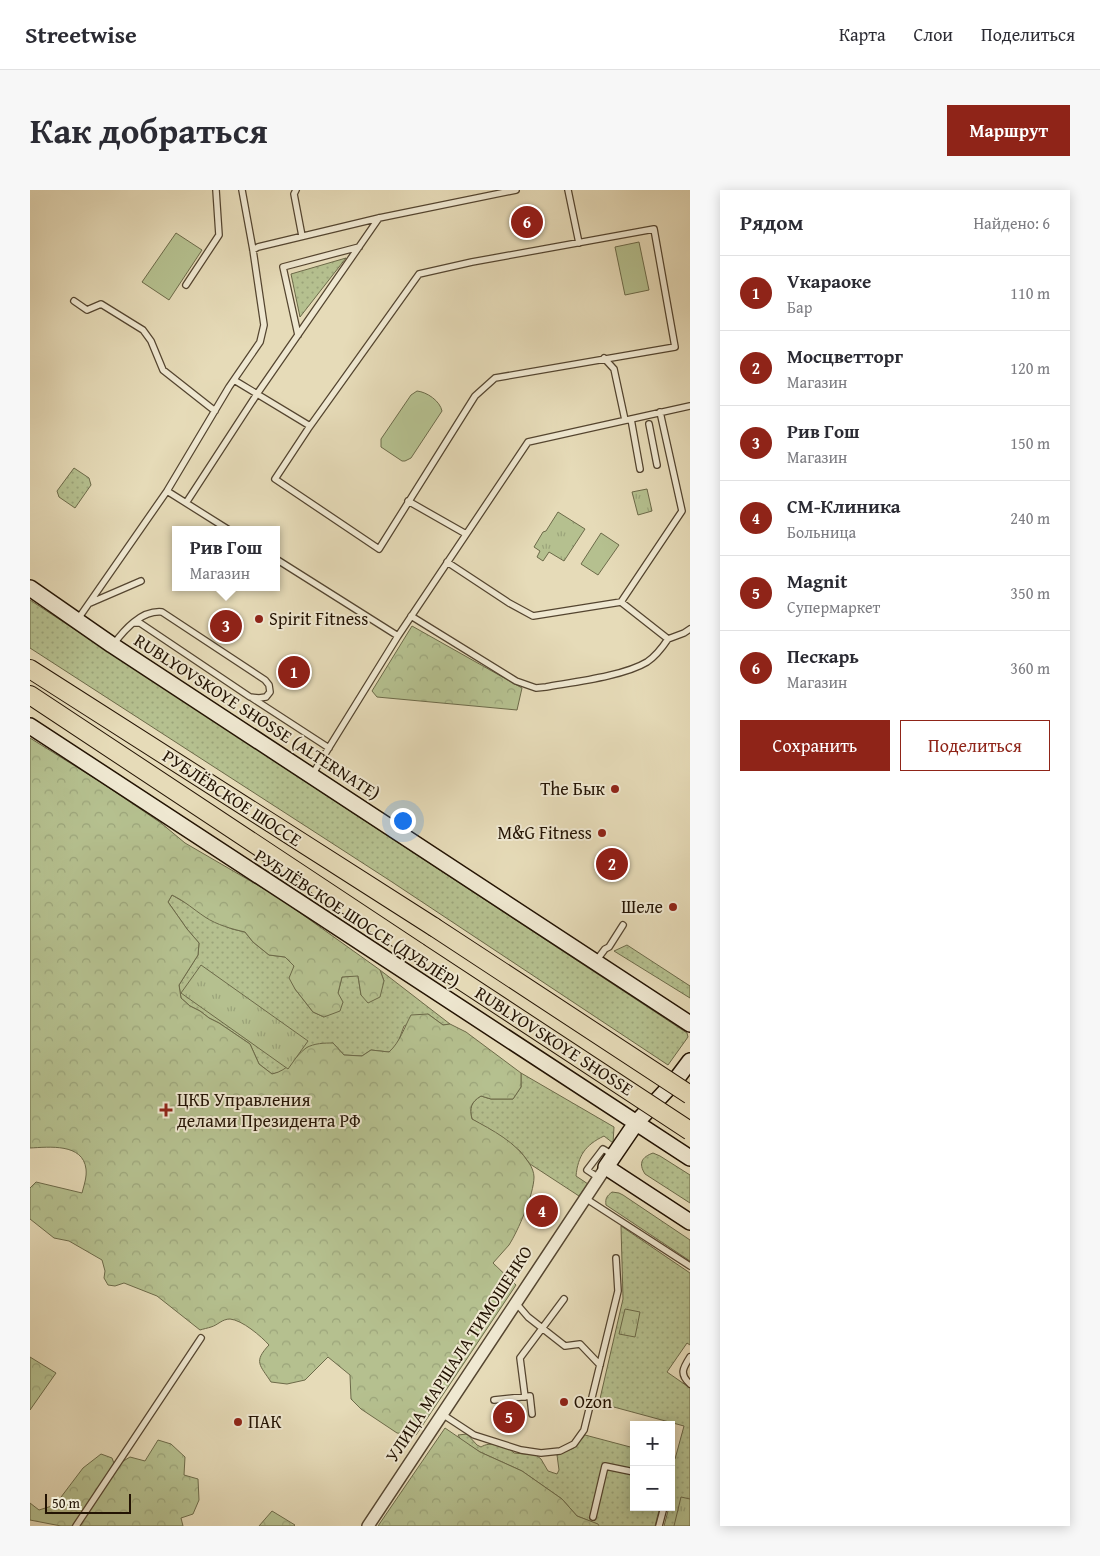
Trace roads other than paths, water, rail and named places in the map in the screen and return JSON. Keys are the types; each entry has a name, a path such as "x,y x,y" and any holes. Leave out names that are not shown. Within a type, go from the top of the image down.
{"main road":[{"name":"RUBLYOVSKOYE SHOSSE (ALTERNATE)","path":"30,588 112,645 690,1024"},
{"name":"РУБЛЁВСКОЕ ШОССЕ","path":"30,668 434,927"},
{"name":"РУБЛЁВСКОЕ ШОССЕ","path":"30,695 418,952"},
{"name":"РУБЛЁВСКОЕ ШОССЕ (ДУБЛЁР)","path":"30,726 690,1158"},
{"name":"RUBLYOVSKOYE SHOSSE","path":"434,927 690,1095"},
{"name":"RUBLYOVSKOYE SHOSSE","path":"418,952 690,1131"},
{"name":"УЛИЦА МАРШАЛА ТИМОШЕНКО","path":"606,1167 636,1123 660,1103 690,1061"},
{"path":"606,1167 690,1222"}],"street":[{"name":"УЛИЦА МАРШАЛА ТИМОШЕНКО","path":"368,1526 606,1167"}],"lane":[{"path":"186,285 219,235 216,190"},
{"path":"77,621 167,491 234,380 260,342 264,325 242,190"},
{"path":"296,190 294,194 302,236"},
{"path":"253,250 258,247 379,218 497,192 516,190"},
{"path":"568,190 580,243"},
{"path":"186,503 257,394 379,218"},
{"path":"654,229 675,347 604,358 495,378 475,396 379,549 276,479 310,426 419,274 472,262 654,229"},
{"path":"298,336 283,267 359,247"},
{"path":"74,301 87,310 101,304 143,330 151,341 163,370 215,411"},
{"path":"604,358 614,369 640,469"},
{"path":"234,380 310,426"},
{"path":"312,775 398,636 528,442 690,406"},
{"path":"447,562 509,603 533,616 621,602 682,511 660,412"},
{"path":"649,424 657,465"},
{"path":"652,440 666,438"},
{"path":"167,491 223,526"},
{"path":"408,500 466,534"},
{"path":"280,562 398,636"},
{"path":"90,603 141,582"},
{"path":"621,602 668,639"},
{"path":"112,645 122,632 143,616 152,611 162,612 265,680 270,692 266,697 250,697"},
{"path":"411,616 516,681 536,688 546,688 622,672 647,662 659,652 668,639 690,629"},
{"path":"134,623 140,623 329,748"},
{"path":"596,961 605,949 609,947 623,925"},
{"path":"653,1066 675,1081"},
{"path":"585,1198 690,1266"},
{"path":"442,1414 474,1435 521,1450 541,1453 560,1451 574,1444 584,1430 618,1291 616,1258"},
{"path":"525,1397 520,1358 564,1299"},
{"path":"516,1303 528,1317 565,1346 580,1344 600,1365"},
{"path":"76,1526 201,1338"},
{"path":"690,1357 682,1372 684,1379 690,1384"},
{"path":"494,1400 530,1396 532,1414"},
{"path":"593,1517 606,1466 630,1471"},
{"path":"659,1526 663,1511"}],"place":[{"name":"Пескарь","path":"527,222"},
{"name":"Spirit Fitness","path":"259,619"},
{"name":"Рив Гош","path":"226,626"},
{"name":"Vкараоке","path":"294,672"},
{"name":"The Бык","path":"615,789"},
{"name":"M&G Fitness","path":"602,833"},
{"name":"Мосцветторг","path":"612,864"},
{"name":"Шеле","path":"673,907"},
{"name":"ЦКБ Управления делами Президента РФ","path":"166,1110"},
{"name":"СМ-Клиника","path":"542,1211"},
{"name":"Ozon","path":"564,1402"},
{"name":"Magnit","path":"509,1417"},
{"name":"ПАК","path":"238,1422"}]}
